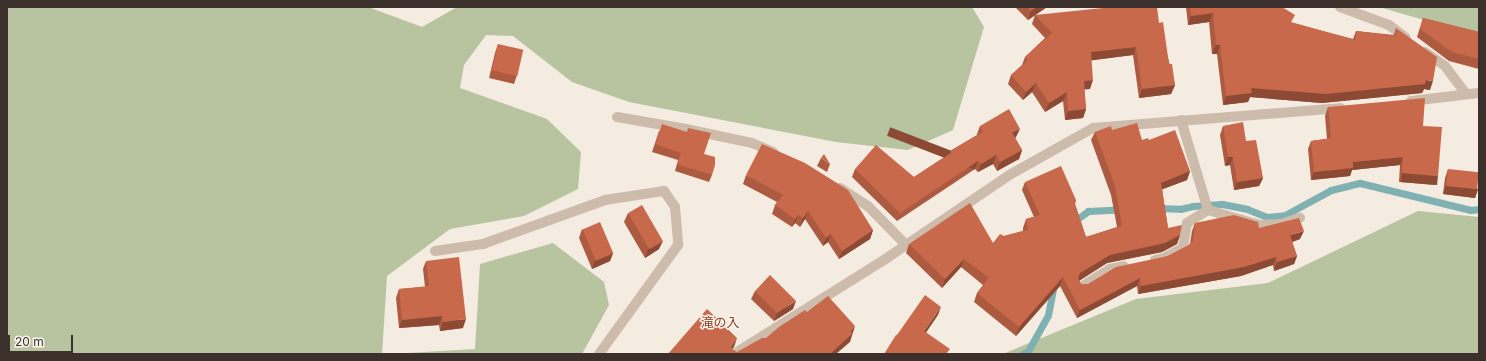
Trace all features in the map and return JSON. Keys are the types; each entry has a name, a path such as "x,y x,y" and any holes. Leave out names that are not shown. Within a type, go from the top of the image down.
{"street":[{"path":"1340,7 1389,26 1445,66 1466,94"},
{"path":"1398,102 1479,93"},
{"path":"734,354 906,245 1011,174 1093,128 1352,107"},
{"path":"617,117 686,129 752,143 785,158"},
{"path":"1181,120 1206,206"},
{"path":"830,182 868,206 906,245"},
{"path":"435,251 483,244 605,200 664,191 675,207 678,244 599,354"},
{"path":"1206,206 1260,225 1281,224 1300,218"},
{"path":"1081,287 1110,269 1164,258 1183,248 1187,223 1206,206"}],"green space":[{"path":"7,7 368,7 422,27 457,7 972,7 984,27 953,130 908,150 836,142 629,102 572,82 513,36 486,35 464,65 460,88 547,119 581,152 578,189 524,216 450,229 387,276 382,354 7,354"},
{"path":"1379,7 1479,7 1479,36"},
{"path":"1418,211 1479,217 1479,354 1003,354 1136,299 1268,283"},
{"path":"553,243 604,282 609,305 582,354 390,354 475,349 480,264"}],"building":[{"path":"1027,7 1037,7 1031,11"},
{"path":"1113,7 1157,7 1159,23 1163,22 1169,64 1172,64 1175,85 1142,89 1136,47 1091,52 1093,80 1084,81 1086,109 1068,111 1067,92 1049,103 1036,83 1026,92 1011,75 1028,60 1025,57 1052,33 1035,15"},
{"path":"1190,7 1282,7 1295,15 1291,22 1355,40 1356,31 1396,36 1396,28 1437,57 1433,81 1426,80 1425,84 1326,94 1251,88 1252,93 1226,96 1220,45 1216,45 1213,13 1191,16"},
{"path":"1423,18 1479,32 1479,59 1452,52 1420,29"},
{"path":"498,44 523,50 517,76 492,70"},
{"path":"1425,98 1423,126 1442,127 1438,176 1402,173 1403,157 1353,162 1353,168 1314,172 1311,141 1331,138 1328,107"},
{"path":"1009,109 1020,129 1012,132 1022,150 1000,162 996,155 981,164 978,161 900,213 855,169 876,145 914,177 951,153 950,151 983,132 980,126"},
{"path":"1243,122 1246,141 1256,140 1263,178 1237,182 1233,157 1228,157 1223,126"},
{"path":"1137,123 1142,140 1148,138 1149,140 1175,130 1190,171 1161,183 1168,228 1182,225 1180,235 1165,243 1110,255 1080,273 1078,278 1081,284 1088,284 1116,267 1168,256 1189,245 1193,240 1195,223 1234,215 1258,222 1259,228 1299,218 1304,231 1290,235 1297,256 1277,262 1276,257 1244,267 1141,286 1140,278 1080,310 1063,277 1019,327 977,293 989,278 964,259 945,279 909,244 970,203 993,243 1000,234 1004,236 1028,230 1026,219 1040,215 1025,182 1061,166 1076,200 1074,201 1086,237 1122,226 1115,186 1095,132 1111,126 1112,130"},
{"path":"662,124 687,132 688,128 711,133 704,154 715,157 715,165 712,175 677,164 681,153 655,144"},
{"path":"762,144 805,163 848,190 873,230 842,251 831,234 826,238 808,211 803,218 798,215 795,219 775,205 783,195 746,175"},
{"path":"824,154 830,164 821,158"},
{"path":"1448,169 1479,172 1477,189 1446,186"},
{"path":"642,205 663,241 649,249 628,213"},
{"path":"600,222 613,253 596,261 583,229"},
{"path":"459,257 466,319 443,322 442,316 402,320 399,289 429,286 426,261"},
{"path":"770,275 796,301 777,313 755,291"},
{"path":"925,295 941,307 924,331 950,349 946,354 884,354 896,335"},
{"path":"828,296 855,326 850,331 853,333 830,354 668,354 707,309 737,338 731,346 732,349 737,352 762,338 766,338 779,327 805,310 807,312"}],"waterway":[{"path":"1157,208 1180,209 1193,206 1222,204 1247,209 1267,217 1285,215 1331,190 1360,183 1471,210 1479,209"},
{"path":"1073,222 1088,211 1123,209"},
{"path":"1022,354 1028,351 1048,315 1054,285"}],"district":[{"name":"滝の入","path":"720,322"}]}
